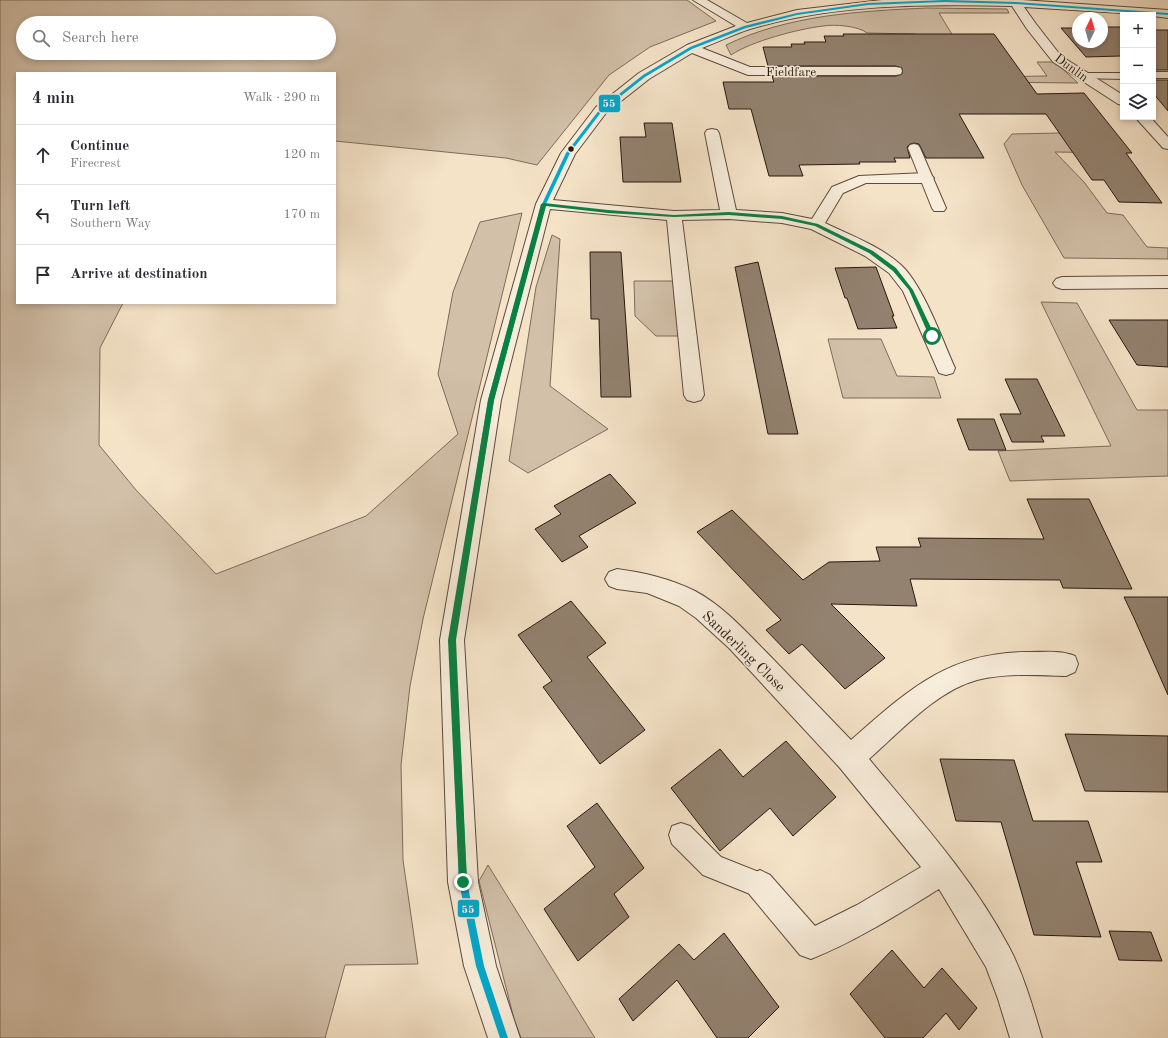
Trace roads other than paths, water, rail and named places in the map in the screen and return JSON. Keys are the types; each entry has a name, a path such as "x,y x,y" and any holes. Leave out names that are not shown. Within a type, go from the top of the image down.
{"street":[{"path":"699,0 744,27"},
{"path":"1124,0 1132,11"},
{"path":"504,1038 480,966 463,882 452,640 491,400 544,204 568,153 601,110 644,76 691,48 744,27 797,14 868,4 945,1 1016,3 1168,14"},
{"name":"Dunlin","path":"1016,3 1031,26 1057,59 1120,99"},
{"name":"Fieldfare","path":"691,48 748,71 896,71"},
{"path":"1145,120 1168,145"},
{"path":"712,133 729,214"},
{"path":"816,225 837,190 864,179 926,178"},
{"path":"544,204 674,216 729,214 782,218 816,225 871,252 895,269 911,290 946,368"},
{"path":"674,216 694,395"},
{"path":"1062,283 1168,282"},
{"name":"Sanderling Close","path":"617,579 647,583 663,588 687,599 704,610 738,640 850,758 943,870 998,958 1014,999 1026,1038"},
{"path":"850,758 922,696 964,672 1014,664 1066,664"},
{"path":"760,885 812,944 868,916 943,870"}],"lane":[{"path":"1156,75 1168,75"},
{"path":"1084,76 1120,76"},
{"path":"914,148 939,208"},
{"path":"681,835 712,866 760,885"}]}
